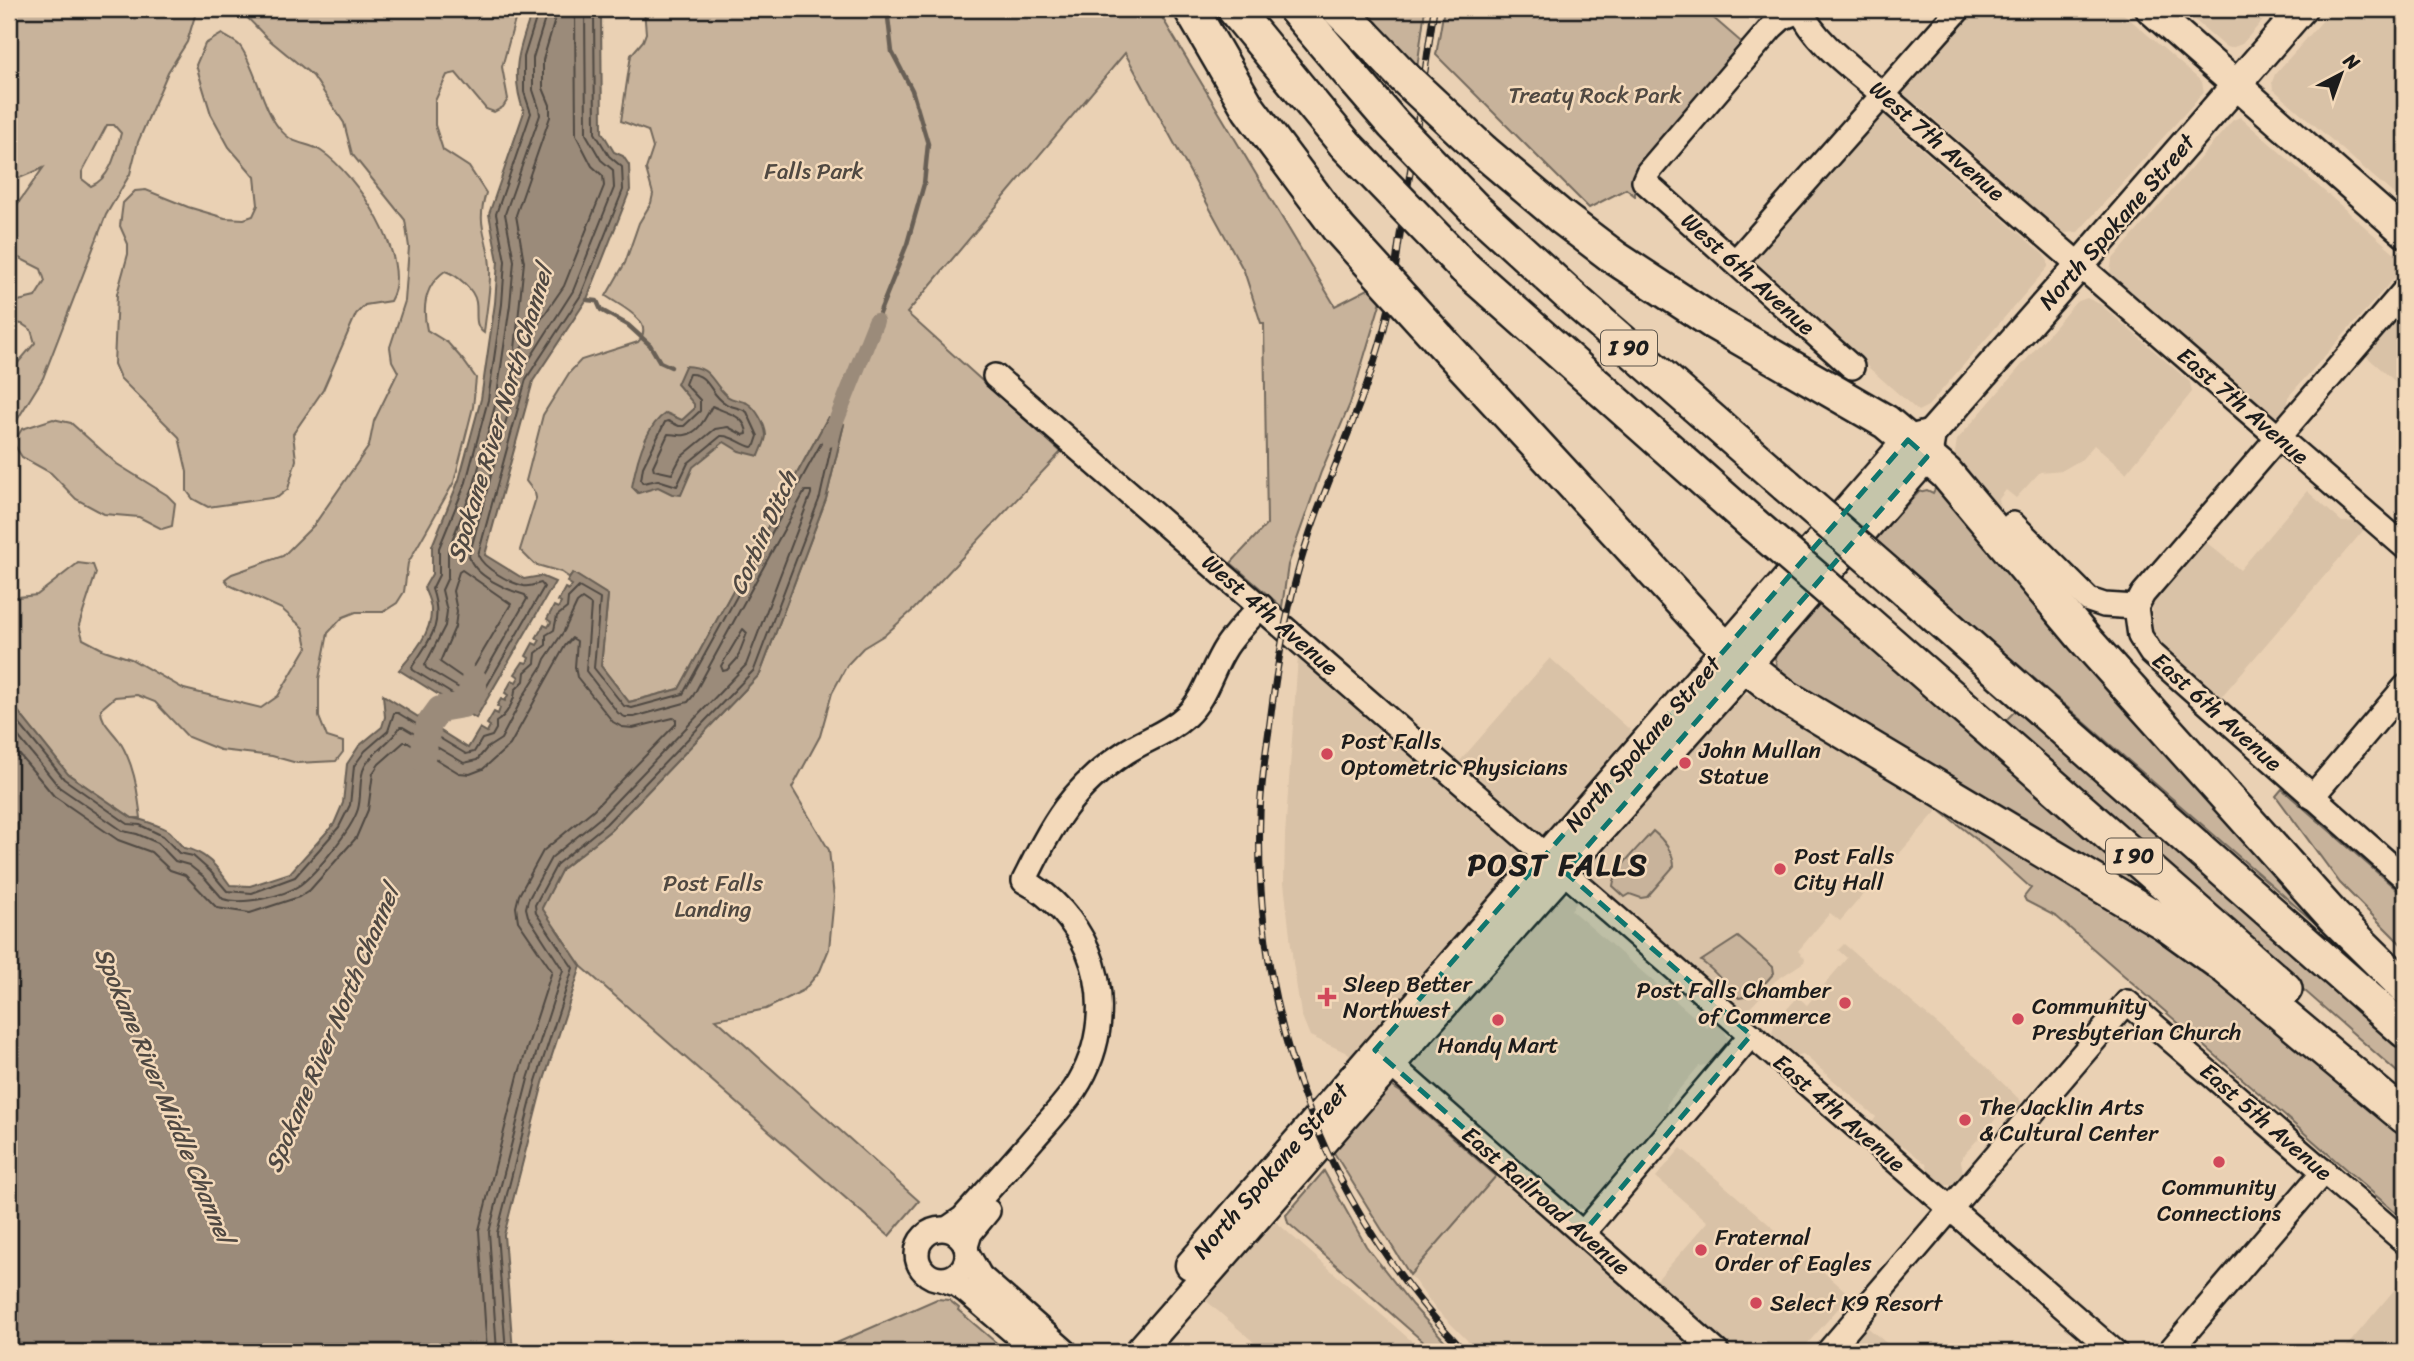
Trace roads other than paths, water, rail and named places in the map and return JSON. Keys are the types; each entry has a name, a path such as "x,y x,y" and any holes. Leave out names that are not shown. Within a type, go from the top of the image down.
{"highway":[{"path":"1191,9 1249,109 1338,228 1736,658 1786,697 2166,924 2224,966 2405,1117"},
{"name":"I 90","path":"1234,9 1345,144 1465,268 1753,524 2405,1093"},
{"name":"I 90","path":"1296,9 1393,124 1474,208 1578,303 2405,1031"},
{"path":"1338,9 1405,78 1483,150 1560,216 1614,257 1723,328 1922,444 2083,637 2334,917 2405,987"}],"main road":[{"path":"2150,9 2405,233"},
{"name":"North Spokane Street","path":"1139,1352 1383,1057 1736,658 2302,9"},
{"name":"North Spokane Street","path":"1117,1352 1254,1189 1383,1057"}],"street":[{"name":"West 7th Avenue","path":"1801,9 1818,36 2080,265"},
{"name":"West 6th Avenue","path":"1801,9 1787,15 1772,27 1648,172 1644,181 1853,367"},
{"path":"1735,262 1959,9"},
{"name":"East 7th Avenue","path":"2080,265 2405,547"},
{"path":"2013,524 2089,600 2104,605 2136,607 2143,594 2405,290"},
{"name":"West 4th Avenue","path":"995,376 1555,864"},
{"path":"1027,875 1058,815 1083,786 1106,766 1171,728 1194,708 1227,646 1261,606"},
{"name":"East 6th Avenue","path":"2136,607 2140,636 2151,653 2405,878"},
{"path":"2312,797 2405,687"},
{"name":"East 4th Avenue","path":"1555,864 2115,1352"},
{"path":"947,1229 963,1218 1063,1105 1082,1077 1095,1045 1099,1023 1099,989 1087,949 1075,926 1027,875"},
{"path":"944,1280 959,1273 965,1264 968,1238 976,1225 1088,1093 1100,1071 1111,1033 1113,1007 1110,978 1093,932 1068,897 1054,884 1027,875"},
{"name":"East 5th Avenue","path":"1951,1211 2127,1002 2405,1242"},
{"path":"1583,1233 1751,1035"},
{"name":"East Railroad Avenue","path":"1383,1057 1717,1352"},
{"path":"2169,1352 2324,1171"},
{"path":"1828,1352 1951,1211"},
{"path":"1037,1352 956,1284 933,1278 922,1271 916,1252 926,1234 947,1229 959,1235 980,1276 1066,1352"}],"water":[{"path":"533,9 601,9 602,132 614,152 623,156 629,165 630,190 587,299 533,381 485,555 524,579 541,576 555,582 476,718 399,670 421,643 428,627 431,607 424,588 432,574 432,546 459,480 481,399 495,303 498,261 489,214 524,112 517,85 518,60"},
{"path":"685,366 706,372 727,396 750,405 764,426 764,443 759,456 739,451 724,442 693,467 681,495 658,487 638,493 632,487 639,457 652,427 666,413 682,420 694,409 694,404 677,384"},
{"name":"Spokane River Middle Channel","path":"828,417 844,424 826,499 760,674 611,830 562,869 542,908 581,966 543,1083 504,1235 513,1352 9,1352 9,700 68,774 132,818 169,831 184,848 210,861 230,885 250,886 290,873 334,824 343,803 347,764 359,746 382,727 385,717 383,695 468,748 480,728 487,732 490,726 487,724 494,712 498,714 500,708 497,706 501,699 505,701 508,695 505,693 512,680 516,682 519,677 515,674 523,662 527,663 529,658 526,656 533,643 537,645 540,640 536,638 544,625 548,627 551,622 547,619 554,606 558,608 561,603 558,601 565,588 569,590 572,585 567,582 573,573 608,595 601,666 629,702 679,689"}],"waterway":[{"name":"Corbin Ditch","path":"876,321 907,244 924,184 928,144 912,90 892,52 887,9"},
{"path":"587,300 597,301 601,310 628,325 650,345 660,362 671,367"},
{"name":"Corbin Ditch","path":"829,439 876,321"},
{"name":"Spokane River North Channel","path":"422,758 429,724 440,709 463,705 474,687 474,680"}],"railway":[{"path":"1434,9 1388,312 1369,379 1307,542 1284,629 1261,791 1261,890 1269,963 1285,1035 1307,1104 1336,1171 1372,1235 1415,1295 1465,1352"}],"place":[{"name":"Post Falls Optometric Physicians","path":"1327,754"},
{"name":"John Mullan Statue","path":"1685,763"},
{"name":"Post Falls City Hall","path":"1780,869"},
{"name":"Sleep Better Northwest","path":"1327,997"},
{"name":"Post Falls Chamber of Commerce","path":"1845,1003"},
{"name":"Community Presbyterian Church","path":"2018,1019"},
{"name":"Handy Mart","path":"1498,1020"},
{"name":"The Jacklin Arts & Cultural Center","path":"1965,1120"},
{"name":"Community Connections","path":"2219,1162"},
{"name":"Fraternal Order of Eagles","path":"1701,1250"},
{"name":"Select K9 Resort","path":"1756,1303"}],"district":[{"name":"POST FALLS","path":"1558,865"}],"park label":[{"name":"Treaty Rock Park","path":"1595,95"},
{"name":"Falls Park","path":"814,171"},
{"name":"Post Falls Landing","path":"713,896"}]}
